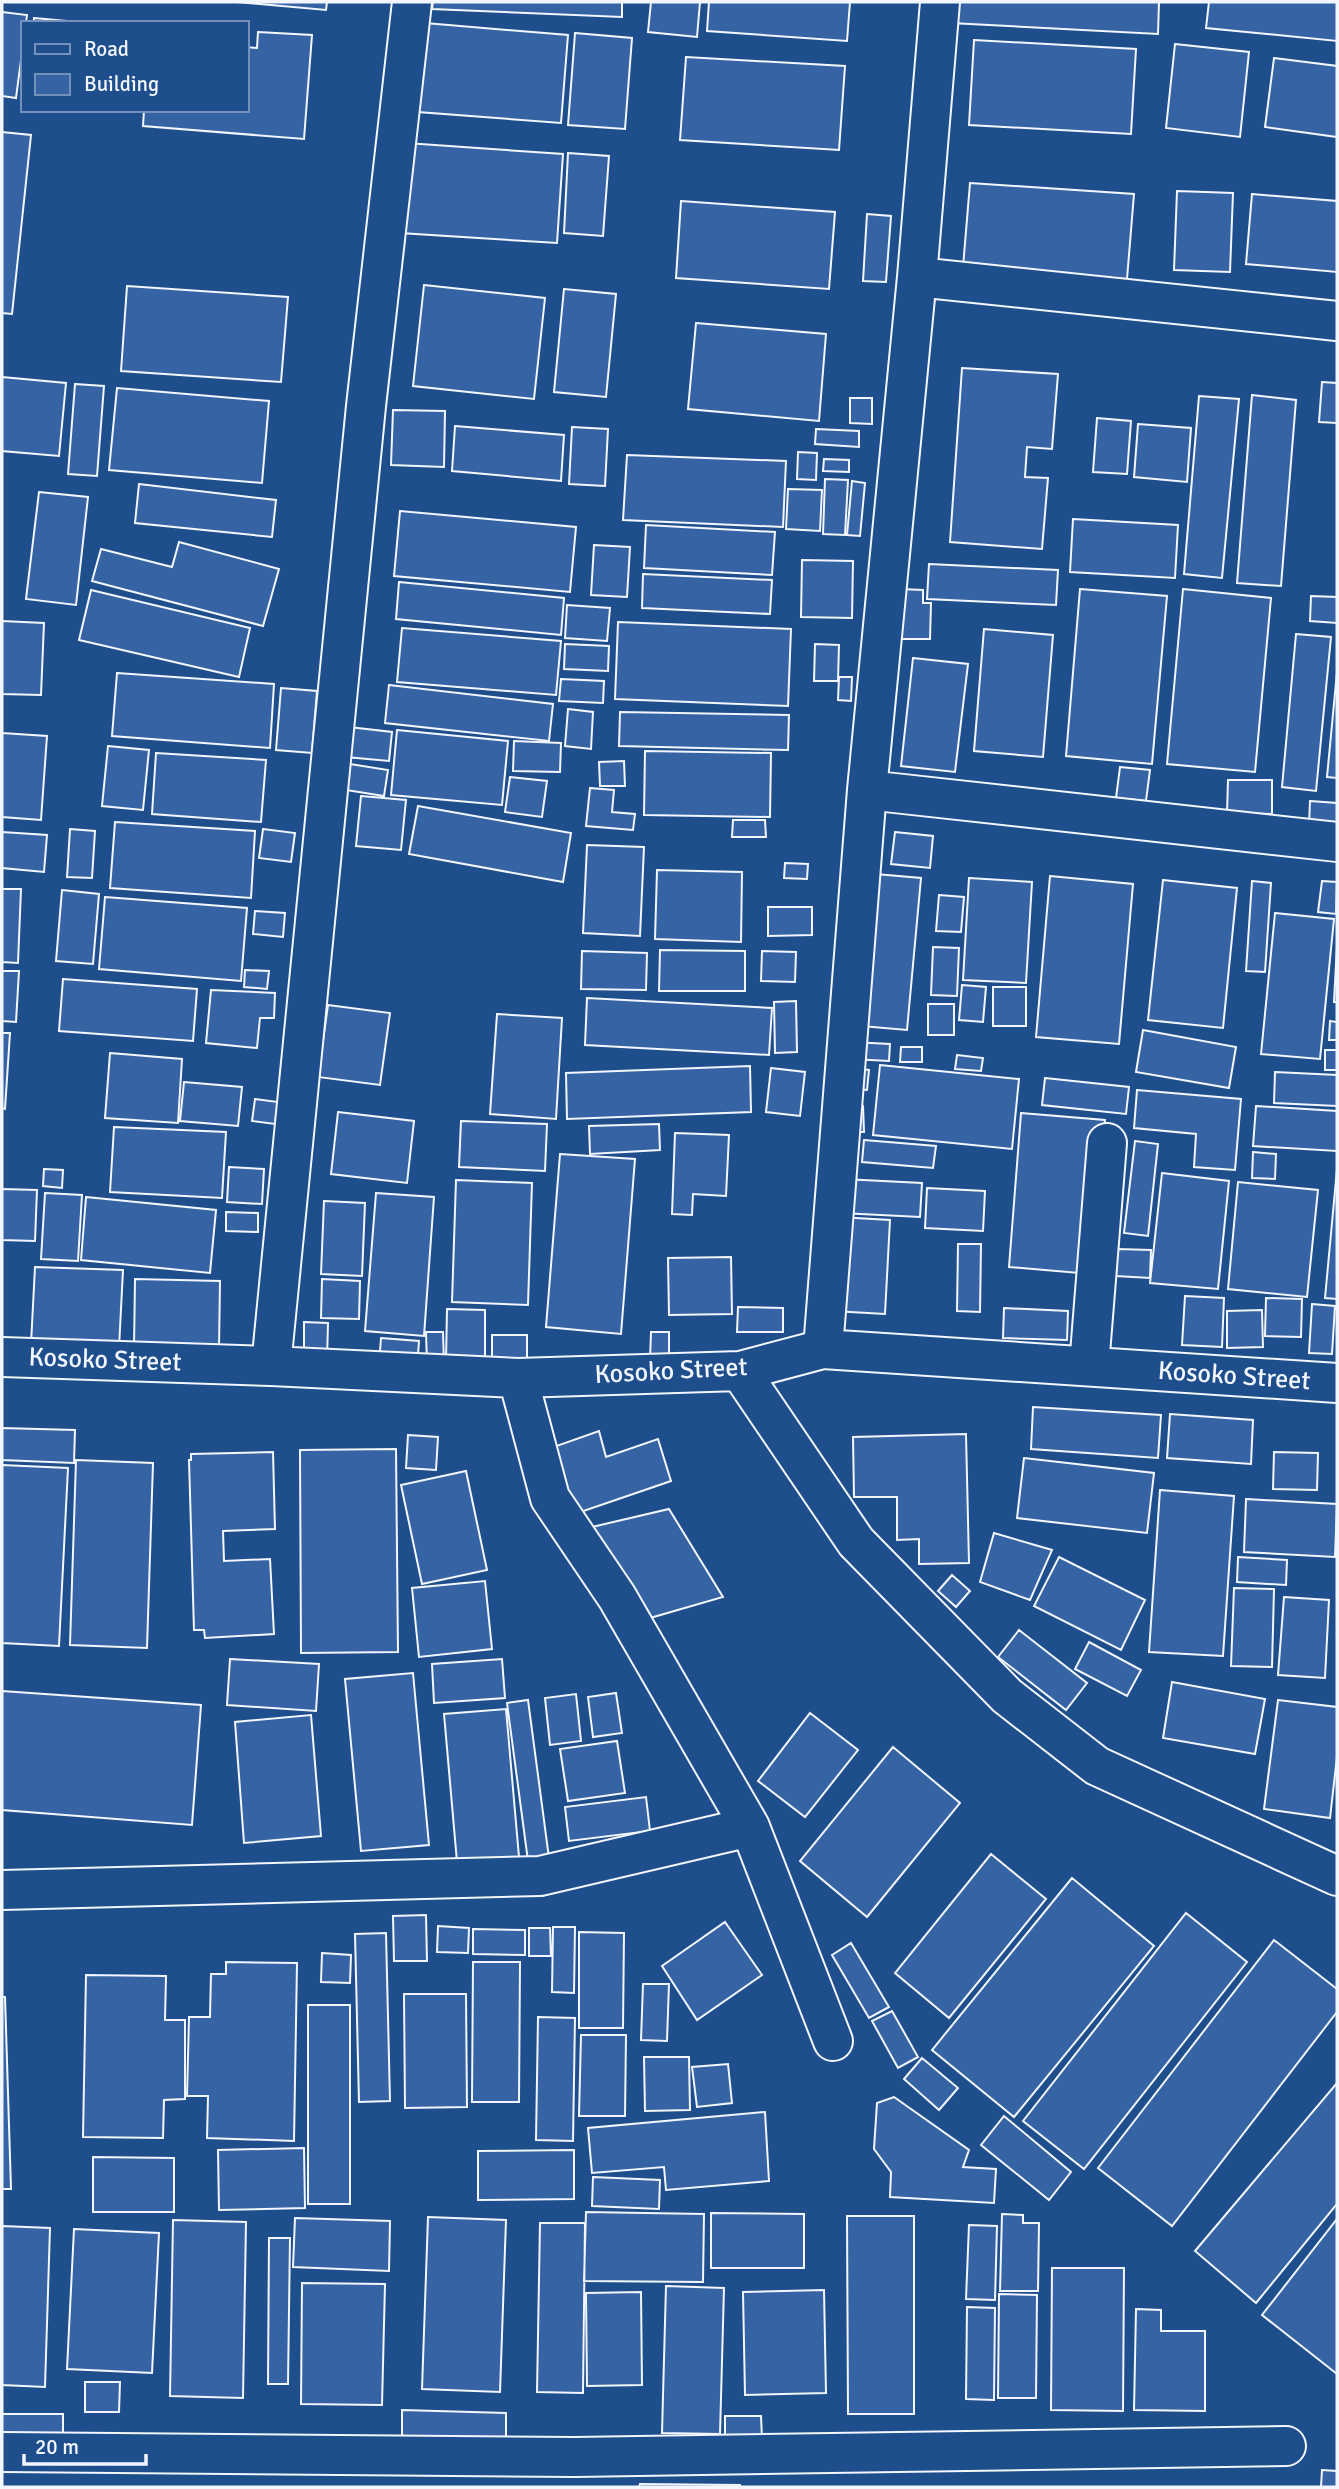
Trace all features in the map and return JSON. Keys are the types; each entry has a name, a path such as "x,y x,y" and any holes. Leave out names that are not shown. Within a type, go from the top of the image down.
{"street":[{"path":"271,1366 366,406 412,2"},
{"path":"823,1349 867,790 917,277 940,2"},
{"path":"917,277 1337,321"},
{"path":"867,790 1337,842"},
{"path":"1089,1366 1107,1143"},
{"name":"Kosoko Street","path":"2,1357 518,1378 740,1371 823,1349 1337,1383"},
{"path":"740,1371 856,1542 1007,1696 1097,1766 1337,1876"},
{"path":"518,1378 550,1498 618,1597 750,1828 833,2041"},
{"path":"2,1890 540,1876 750,1828"},
{"path":"2,2452 575,2472 1286,2446"}],"building":[{"path":"237,2 327,2 326,10"},
{"path":"433,2 622,2 622,17 432,9"},
{"path":"651,2 700,2 697,37 648,32"},
{"path":"709,2 850,2 847,41 707,31"},
{"path":"952,2 1159,2 1158,34 951,23"},
{"path":"1209,2 1337,2 1337,41 1206,28"},
{"path":"2,12 27,15 26,21 21,21 21,60 16,98 2,96"},
{"path":"34,18 67,21 34,21"},
{"path":"425,23 568,35 561,123 418,112"},
{"path":"258,32 312,35 304,139 143,126 144,112 248,112 248,47 257,48"},
{"path":"575,33 632,38 625,129 568,125"},
{"path":"974,40 1136,49 1131,134 969,125"},
{"path":"1175,44 1249,52 1240,137 1166,128"},
{"path":"686,57 845,66 839,150 680,140"},
{"path":"1274,58 1337,66 1337,137 1265,127"},
{"path":"2,132 31,135 12,314 2,313"},
{"path":"406,143 563,154 557,243 400,233"},
{"path":"568,153 609,156 603,236 564,233"},
{"path":"970,183 1134,194 1127,279 963,267"},
{"path":"1177,191 1233,193 1230,272 1174,270"},
{"path":"1252,194 1337,201 1337,272 1246,264"},
{"path":"681,201 835,212 829,289 676,278"},
{"path":"867,214 891,216 886,282 863,281"},
{"path":"424,285 545,298 534,399 413,386"},
{"path":"127,286 288,297 281,382 121,371"},
{"path":"564,289 616,294 606,397 554,392"},
{"path":"696,323 826,334 819,421 688,409"},
{"path":"962,368 1058,374 1052,449 1027,447 1025,477 1048,478 1042,549 950,542"},
{"path":"2,377 66,383 59,456 2,451"},
{"path":"1322,382 1337,383 1337,423 1319,422"},
{"path":"75,384 104,386 97,476 68,474"},
{"path":"117,388 269,401 262,483 109,470"},
{"path":"1252,395 1296,400 1281,586 1237,583"},
{"path":"1199,396 1239,399 1222,578 1184,574"},
{"path":"850,398 872,398 872,424 850,423"},
{"path":"393,410 445,411 444,467 391,465"},
{"path":"1097,418 1131,421 1127,474 1093,472"},
{"path":"1138,424 1191,428 1187,482 1134,477"},
{"path":"455,426 564,435 561,481 452,471"},
{"path":"572,427 608,429 605,486 569,484"},
{"path":"816,429 859,431 859,447 815,444"},
{"path":"798,452 817,453 816,480 797,479"},
{"path":"627,455 786,461 783,527 623,520"},
{"path":"824,459 849,460 849,472 823,471"},
{"path":"825,479 848,480 845,535 823,534"},
{"path":"852,481 865,483 860,536 847,535"},
{"path":"139,484 276,500 272,537 135,523"},
{"path":"788,489 822,490 820,531 786,529"},
{"path":"39,492 88,497 76,605 26,599"},
{"path":"400,511 576,527 570,592 394,576"},
{"path":"1073,519 1178,525 1175,578 1070,572"},
{"path":"646,525 775,532 772,575 644,568"},
{"path":"179,542 279,569 263,626 92,581 101,549 172,567"},
{"path":"594,545 630,547 627,597 591,595"},
{"path":"802,560 853,561 852,618 801,617"},
{"path":"929,564 1058,570 1056,605 927,599"},
{"path":"643,574 772,580 770,614 642,608"},
{"path":"399,582 564,598 561,635 396,619"},
{"path":"900,589 923,590 923,603 931,603 930,639 899,639"},
{"path":"1080,589 1167,596 1152,764 1066,756"},
{"path":"1183,589 1271,598 1255,772 1167,764"},
{"path":"91,590 250,628 239,677 79,640"},
{"path":"1311,596 1337,597 1337,623 1310,621"},
{"path":"567,605 610,608 607,641 565,638"},
{"path":"2,621 44,623 41,695 2,694"},
{"path":"618,622 791,629 788,706 615,699"},
{"path":"402,628 561,641 556,695 397,682"},
{"path":"984,629 1053,635 1043,757 974,751"},
{"path":"1296,634 1331,637 1316,791 1282,787"},
{"path":"565,644 609,646 608,671 564,669"},
{"path":"815,644 839,645 838,681 814,681"},
{"path":"913,658 968,664 955,772 901,766"},
{"path":"1337,672 1337,778 1327,777"},
{"path":"117,673 274,684 270,748 112,736"},
{"path":"839,677 852,677 851,701 838,700"},
{"path":"561,679 604,681 603,703 559,701"},
{"path":"389,685 553,704 549,741 385,723"},
{"path":"281,688 317,691 312,753 276,750"},
{"path":"568,709 593,712 591,749 565,746"},
{"path":"620,712 789,715 788,750 619,746"},
{"path":"349,727 392,732 389,761 346,757"},
{"path":"397,730 508,741 502,805 391,795"},
{"path":"2,733 47,736 41,820 2,817"},
{"path":"514,741 561,743 560,772 513,771"},
{"path":"108,746 149,750 143,810 102,806"},
{"path":"645,751 771,753 770,817 644,815"},
{"path":"156,753 266,760 261,822 152,814"},
{"path":"624,761 625,786 600,786 599,762"},
{"path":"350,764 388,770 384,796 346,790"},
{"path":"1120,767 1150,770 1146,801 1116,798"},
{"path":"510,777 547,781 542,817 505,812"},
{"path":"1228,780 1272,780 1272,814 1227,813"},
{"path":"590,788 614,790 612,812 635,814 633,830 586,826"},
{"path":"361,796 406,800 401,850 356,846"},
{"path":"1310,801 1337,803 1337,826 1309,825"},
{"path":"418,806 571,833 563,882 409,854"},
{"path":"733,820 765,820 766,837 732,837"},
{"path":"115,822 255,831 251,898 110,888"},
{"path":"70,829 95,831 92,878 67,877"},
{"path":"263,829 295,833 291,862 259,858"},
{"path":"2,832 47,835 44,872 2,868"},
{"path":"895,832 933,836 930,868 891,864"},
{"path":"587,845 644,847 640,936 583,933"},
{"path":"785,863 808,864 807,879 784,878"},
{"path":"657,870 742,872 741,942 655,939"},
{"path":"864,873 921,878 907,1030 850,1025"},
{"path":"1050,876 1133,884 1119,1044 1036,1037"},
{"path":"969,878 1032,882 1026,983 963,980"},
{"path":"1163,880 1237,888 1223,1028 1148,1020"},
{"path":"1252,881 1271,883 1265,972 1246,971"},
{"path":"1322,881 1337,882 1336,914 1318,912"},
{"path":"2,889 21,889 18,963 2,962"},
{"path":"62,890 99,894 93,964 56,961"},
{"path":"939,895 964,897 961,932 936,931"},
{"path":"105,897 247,908 241,981 99,969"},
{"path":"768,907 812,907 812,935 768,936"},
{"path":"255,911 285,913 283,937 253,934"},
{"path":"1275,913 1334,919 1320,1059 1261,1054"},
{"path":"1337,945 1337,1002 1334,1002"},
{"path":"933,947 959,948 957,996 931,995"},
{"path":"660,950 745,951 745,991 659,991"},
{"path":"582,951 647,953 646,990 581,989"},
{"path":"762,951 796,952 795,982 761,981"},
{"path":"245,970 269,971 267,989 244,987"},
{"path":"2,971 19,971 16,1022 2,1021"},
{"path":"63,979 197,989 193,1041 59,1031"},
{"path":"962,985 986,987 983,1022 959,1020"},
{"path":"993,987 1026,987 1026,1026 993,1026"},
{"path":"211,990 275,993 274,1018 260,1018 257,1048 206,1043"},
{"path":"587,998 772,1008 769,1055 585,1045"},
{"path":"796,1001 797,1052 775,1053 774,1002"},
{"path":"928,1004 954,1004 954,1035 928,1035"},
{"path":"328,1005 390,1013 380,1085 318,1077"},
{"path":"497,1014 562,1018 556,1119 490,1114"},
{"path":"1330,1021 1337,1022 1337,1040 1329,1040"},
{"path":"1143,1030 1236,1047 1229,1088 1136,1072"},
{"path":"2,1033 10,1033 5,1109 2,1108"},
{"path":"852,1042 890,1044 889,1061 851,1059"},
{"path":"901,1047 922,1047 922,1062 900,1062"},
{"path":"1325,1050 1337,1050 1337,1070 1325,1070"},
{"path":"110,1053 182,1059 178,1123 105,1118"},
{"path":"957,1055 983,1058 981,1071 955,1069"},
{"path":"880,1065 1019,1079 1012,1149 873,1135"},
{"path":"750,1066 751,1112 567,1119 566,1073"},
{"path":"771,1068 805,1072 800,1116 766,1112"},
{"path":"848,1068 869,1070 867,1090 847,1088"},
{"path":"1275,1072 1337,1075 1337,1106 1274,1103"},
{"path":"1045,1078 1129,1087 1126,1114 1042,1105"},
{"path":"184,1082 242,1087 238,1126 180,1121"},
{"path":"1137,1090 1241,1099 1235,1170 1194,1167 1196,1134 1134,1128"},
{"path":"255,1099 278,1102 275,1124 252,1121"},
{"path":"863,1106 864,1132 848,1132 847,1107"},
{"path":"1256,1106 1337,1111 1337,1151 1253,1146"},
{"path":"338,1112 414,1121 407,1183 331,1174"},
{"path":"1021,1113 1105,1120 1091,1274 1009,1267"},
{"path":"461,1121 547,1124 545,1171 459,1167"},
{"path":"659,1124 660,1150 590,1154 589,1126"},
{"path":"114,1127 226,1132 222,1198 110,1192"},
{"path":"675,1133 729,1135 726,1196 693,1194 692,1215 672,1214"},
{"path":"864,1140 936,1146 933,1168 862,1162"},
{"path":"1135,1141 1158,1144 1148,1236 1124,1233"},
{"path":"1253,1152 1276,1154 1275,1179 1252,1178"},
{"path":"560,1154 635,1159 621,1334 546,1327"},
{"path":"229,1167 264,1169 262,1204 227,1202"},
{"path":"44,1169 63,1170 62,1188 43,1186"},
{"path":"1337,1169 1337,1299 1325,1298"},
{"path":"1162,1173 1229,1181 1218,1289 1150,1283"},
{"path":"843,1179 922,1183 920,1217 841,1213"},
{"path":"456,1180 532,1183 528,1305 452,1302"},
{"path":"1238,1182 1318,1190 1307,1297 1228,1289"},
{"path":"927,1188 985,1191 983,1231 925,1228"},
{"path":"2,1189 37,1190 35,1241 2,1240"},
{"path":"45,1193 82,1195 78,1261 41,1259"},
{"path":"376,1193 434,1197 424,1336 365,1331"},
{"path":"86,1197 216,1210 210,1273 81,1260"},
{"path":"324,1201 365,1203 362,1276 321,1274"},
{"path":"226,1212 258,1213 258,1232 226,1231"},
{"path":"838,1217 890,1220 885,1314 833,1311"},
{"path":"958,1244 981,1244 980,1312 957,1311"},
{"path":"1117,1249 1151,1250 1150,1278 1116,1276"},
{"path":"731,1257 732,1314 669,1315 668,1258"},
{"path":"35,1267 123,1270 119,1348 31,1344"},
{"path":"135,1279 220,1281 219,1349 134,1348"},
{"path":"322,1279 360,1281 359,1319 321,1318"},
{"path":"1185,1296 1224,1298 1222,1347 1182,1345"},
{"path":"1266,1298 1302,1299 1301,1337 1265,1336"},
{"path":"1312,1304 1335,1306 1332,1354 1309,1353"},
{"path":"738,1307 783,1308 783,1332 737,1332"},
{"path":"1004,1308 1068,1311 1067,1340 1003,1338"},
{"path":"447,1309 485,1310 485,1361 446,1361"},
{"path":"1262,1310 1263,1347 1227,1348 1227,1311"},
{"path":"304,1322 328,1323 327,1360 304,1359"},
{"path":"426,1332 443,1332 444,1363 427,1364"},
{"path":"651,1332 669,1332 669,1360 650,1360"},
{"path":"492,1335 527,1335 527,1362 492,1362"},
{"path":"381,1338 419,1341 417,1368 379,1365"},
{"path":"1033,1407 1161,1415 1158,1458 1031,1449"},
{"path":"1170,1414 1253,1420 1251,1464 1167,1458"},
{"path":"2,1428 75,1430 74,1463 2,1460"},
{"path":"599,1431 606,1457 658,1439 671,1481 566,1517 545,1450"},
{"path":"966,1434 969,1563 919,1564 919,1539 897,1540 897,1497 854,1497 853,1437"},
{"path":"408,1435 438,1437 436,1470 406,1468"},
{"path":"396,1449 398,1652 301,1653 300,1450"},
{"path":"273,1452 275,1529 223,1531 224,1561 270,1559 274,1634 205,1638 204,1630 194,1630 189,1460 191,1454"},
{"path":"1274,1452 1318,1453 1317,1490 1273,1489"},
{"path":"1024,1458 1154,1473 1147,1533 1017,1518"},
{"path":"76,1460 153,1463 147,1648 70,1645"},
{"path":"2,1465 68,1468 59,1646 2,1643"},
{"path":"466,1471 487,1570 422,1584 401,1485"},
{"path":"1160,1490 1234,1496 1223,1656 1149,1652"},
{"path":"1246,1499 1337,1504 1335,1557 1244,1552"},
{"path":"669,1509 723,1597 650,1618 592,1527"},
{"path":"994,1533 1052,1550 1030,1600 980,1582"},
{"path":"1059,1557 1145,1600 1121,1650 1034,1606"},
{"path":"1238,1557 1287,1560 1286,1585 1237,1582"},
{"path":"952,1575 970,1591 956,1607 938,1591"},
{"path":"485,1581 492,1649 419,1657 412,1588"},
{"path":"1234,1588 1274,1589 1272,1667 1231,1666"},
{"path":"1284,1597 1329,1600 1325,1678 1278,1675"},
{"path":"1019,1630 1087,1683 1066,1710 998,1657"},
{"path":"1089,1642 1141,1670 1127,1696 1075,1669"},
{"path":"230,1659 319,1664 316,1711 227,1705"},
{"path":"502,1659 505,1698 434,1703 432,1664"},
{"path":"413,1673 429,1845 361,1851 345,1679"},
{"path":"1172,1682 1265,1699 1255,1754 1163,1738"},
{"path":"2,1691 201,1705 192,1825 2,1810"},
{"path":"616,1693 622,1733 593,1737 588,1697"},
{"path":"576,1694 581,1741 550,1745 545,1698"},
{"path":"528,1700 549,1858 528,1861 507,1703"},
{"path":"1278,1700 1337,1707 1337,1757 1330,1818 1264,1809"},
{"path":"506,1709 519,1857 457,1862 444,1714"},
{"path":"810,1713 858,1750 805,1817 758,1781"},
{"path":"311,1715 321,1836 244,1843 235,1722"},
{"path":"617,1741 625,1793 568,1801 560,1749"},
{"path":"893,1747 960,1803 867,1917 800,1861"},
{"path":"646,1797 650,1831 569,1841 565,1807"},
{"path":"991,1854 1046,1899 949,2018 895,1973"},
{"path":"1072,1878 1154,1946 1014,2117 932,2050"},
{"path":"1186,1913 1247,1962 1084,2169 1023,2121"},
{"path":"426,1915 427,1961 394,1961 393,1916"},
{"path":"725,1922 762,1975 697,2020 662,1966"},
{"path":"438,1926 469,1928 468,1953 437,1952"},
{"path":"553,1927 575,1927 574,1993 552,1992"},
{"path":"529,1928 550,1928 551,1956 529,1956"},
{"path":"473,1929 525,1930 525,1955 473,1954"},
{"path":"579,1932 624,1933 623,2028 579,2028"},
{"path":"386,1933 390,2101 359,2102 355,1934"},
{"path":"1274,1940 1337,1989 1337,2012 1172,2226 1098,2168"},
{"path":"851,1943 889,2007 869,2018 832,1955"},
{"path":"322,1953 351,1955 350,1983 321,1982"},
{"path":"226,1962 297,1963 294,2141 207,2138 208,2096 187,2096 189,2017 210,2017 211,1974 226,1974"},
{"path":"473,1962 520,1962 519,2102 472,2102"},
{"path":"86,1975 166,1976 165,2020 185,2020 185,2099 164,2100 163,2138 83,2137"},
{"path":"643,1984 669,1984 667,2041 641,2040"},
{"path":"404,1994 466,1994 467,2107 405,2108"},
{"path":"2,1997 5,1997 11,2189 2,2189"},
{"path":"308,2005 350,2005 350,2204 308,2204"},
{"path":"892,2011 918,2057 898,2068 872,2021"},
{"path":"538,2017 575,2018 573,2141 536,2140"},
{"path":"581,2035 626,2035 625,2116 579,2116"},
{"path":"644,2057 689,2057 690,2110 645,2111"},
{"path":"922,2058 958,2088 939,2110 904,2079"},
{"path":"728,2064 732,2103 697,2107 692,2067"},
{"path":"1337,2083 1337,2204 1256,2303 1195,2251"},
{"path":"894,2097 969,2150 963,2167 996,2169 994,2203 890,2197 891,2172 874,2149 877,2103"},
{"path":"765,2112 769,2181 666,2190 664,2167 592,2173 588,2128"},
{"path":"1004,2116 1071,2172 1049,2200 981,2145"},
{"path":"304,2148 305,2208 219,2210 218,2150"},
{"path":"574,2150 574,2199 478,2200 478,2151"},
{"path":"93,2157 174,2158 174,2212 93,2212"},
{"path":"593,2177 660,2180 659,2209 592,2206"},
{"path":"586,2212 704,2214 703,2282 584,2281"},
{"path":"711,2213 804,2214 804,2268 711,2268"},
{"path":"1002,2214 1023,2215 1023,2223 1039,2223 1038,2291 1000,2291"},
{"path":"847,2216 914,2216 914,2414 848,2414"},
{"path":"428,2217 506,2220 500,2392 422,2389"},
{"path":"295,2218 390,2221 389,2271 293,2267"},
{"path":"1337,2219 1337,2374 1262,2315"},
{"path":"173,2220 246,2222 243,2398 170,2396"},
{"path":"540,2223 585,2223 583,2393 537,2392"},
{"path":"969,2225 997,2226 995,2300 966,2299"},
{"path":"2,2226 50,2228 45,2387 2,2385"},
{"path":"74,2229 159,2233 152,2373 67,2369"},
{"path":"269,2238 290,2238 288,2384 268,2384"},
{"path":"1052,2268 1124,2268 1123,2411 1051,2410"},
{"path":"302,2283 385,2284 382,2405 301,2404"},
{"path":"666,2286 724,2288 720,2434 662,2433"},
{"path":"824,2290 826,2393 745,2395 743,2292"},
{"path":"641,2292 642,2385 587,2386 586,2293"},
{"path":"999,2294 1037,2295 1036,2398 998,2398"},
{"path":"967,2307 995,2308 994,2400 966,2399"},
{"path":"1136,2309 1161,2310 1161,2331 1205,2331 1205,2411 1134,2410"},
{"path":"85,2382 120,2382 119,2412 85,2412"},
{"path":"402,2410 506,2413 506,2445 402,2442"},
{"path":"2,2414 63,2414 63,2441 2,2441"},
{"path":"725,2416 761,2416 762,2438 725,2438"},
{"path":"1322,2470 1337,2471 1337,2487 1321,2487"},
{"path":"640,2484 740,2485 740,2487 639,2487"}]}
